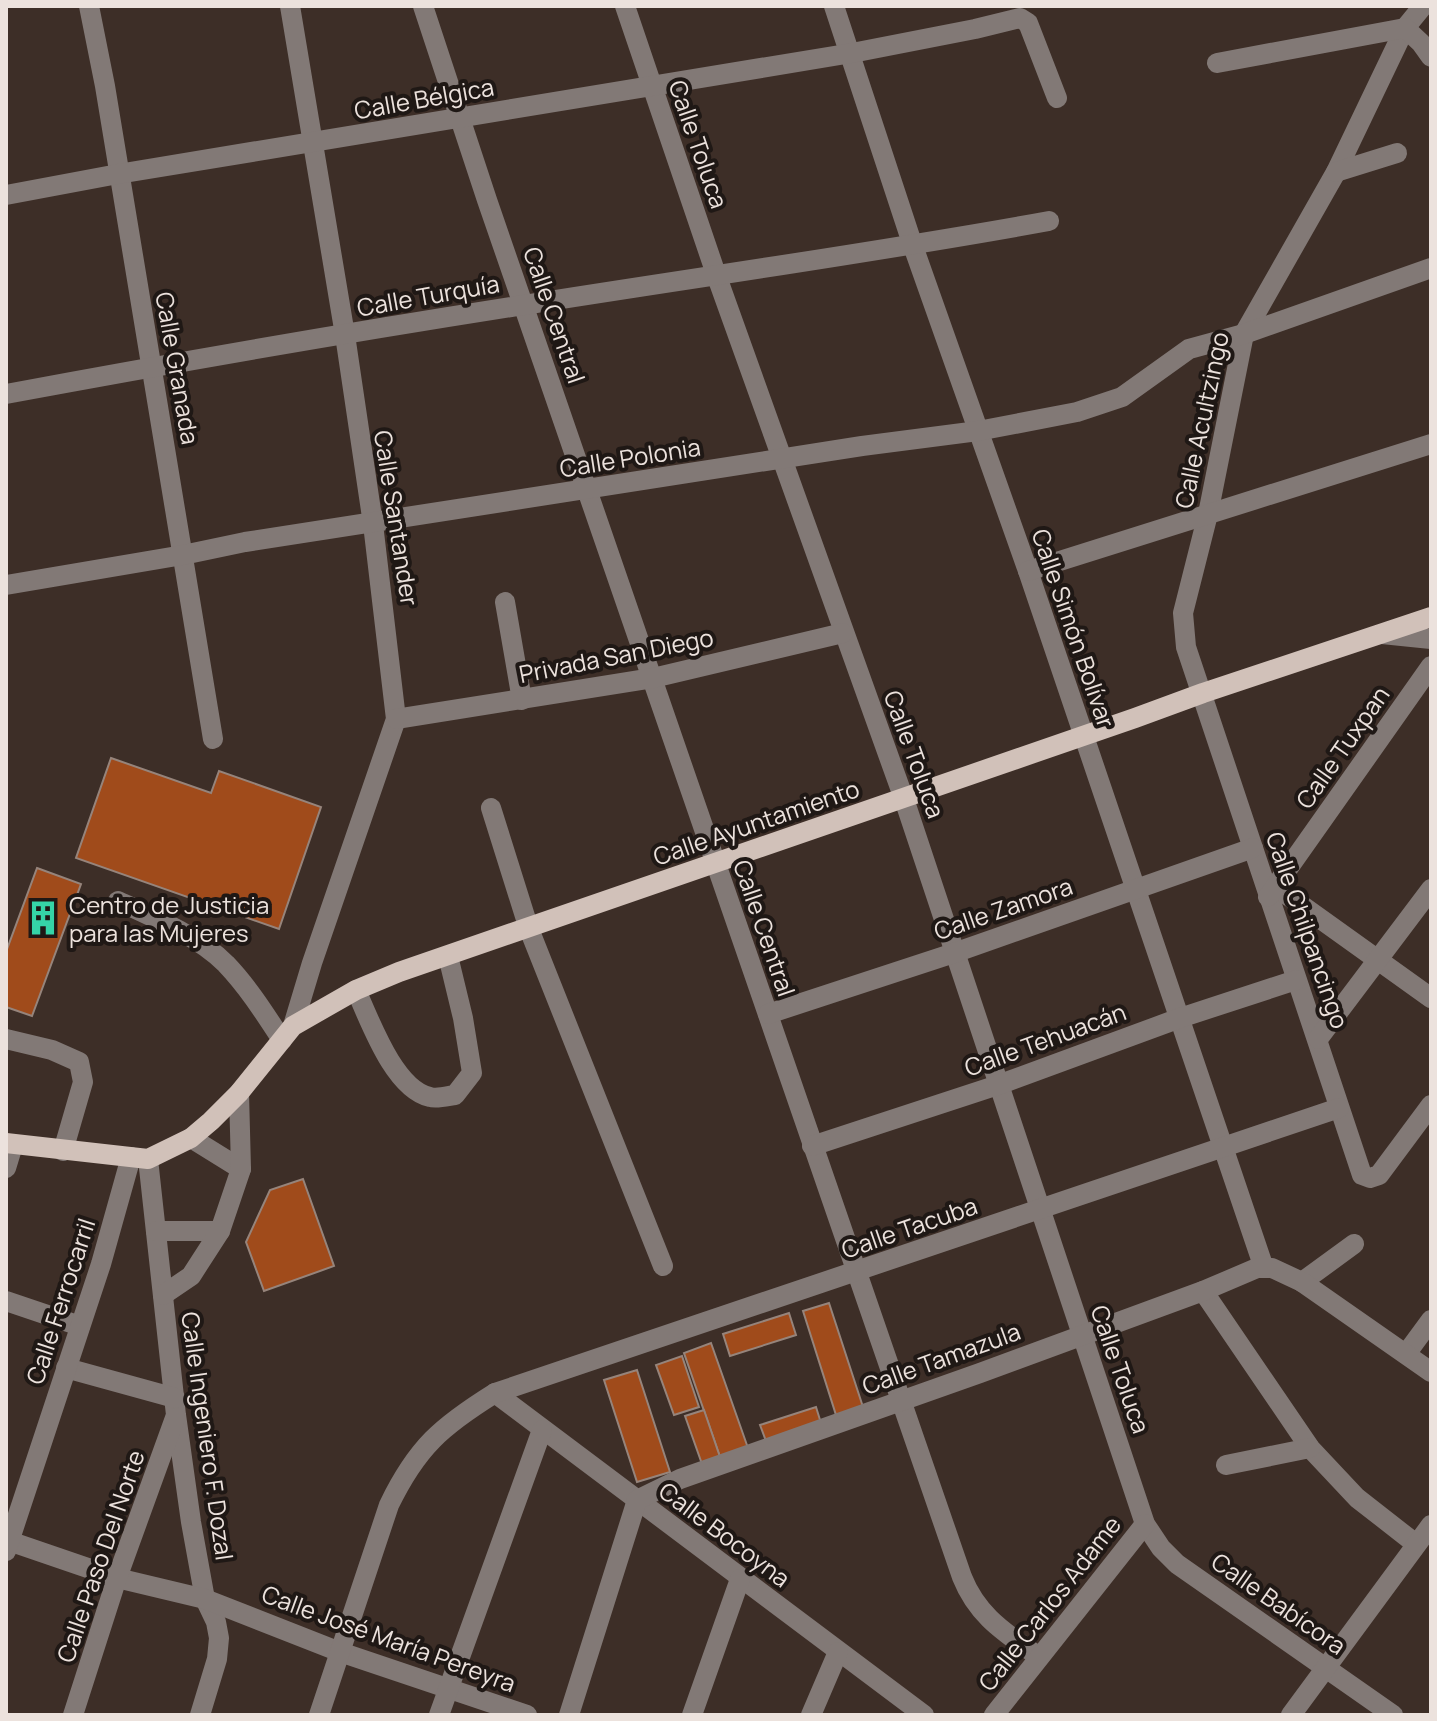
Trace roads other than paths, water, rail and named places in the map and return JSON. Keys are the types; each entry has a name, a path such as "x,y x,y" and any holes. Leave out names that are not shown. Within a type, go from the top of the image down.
{"main road":[{"name":"Calle Ayuntamiento","path":"139,1158 191,1138 239,1093 288,1033 356,990 399,972 1203,693 1431,617"},
{"path":"10,1144 139,1158"}],"street":[{"name":"Calle Granada","path":"89,6 153,366 213,739"},
{"name":"Calle Santander","path":"288,1033 396,719 373,524 345,335 290,6"},
{"name":"Calle Central","path":"423,6 586,489 968,1593 989,1620 1039,1657"},
{"name":"Calle Toluca","path":"625,6 717,277 904,799 1145,1524"},
{"name":"Calle Simón Bolívar","path":"834,6 852,53 913,246 1028,571 1264,1268"},
{"name":"Calle Acultzingo","path":"1203,693 1186,647 1183,613 1208,514 1244,334 1336,172 1405,28 1423,6"},
{"name":"Calle Bélgica","path":"6,195 852,53 1020,18 1028,23 1057,98"},
{"path":"1217,63 1405,28 1431,57"},
{"path":"1336,172 1397,153"},
{"name":"Calle Turquía","path":"6,394 153,366 913,246 1049,221"},
{"name":"Calle Polonia","path":"6,585 245,542 978,431 1102,405 1122,397 1189,349 1244,334 1431,268"},
{"path":"1028,571 1431,444"},
{"path":"505,602 522,700"},
{"name":"Privada San Diego","path":"396,719 653,678 843,633"},
{"path":"1382,634 1431,639"},
{"name":"Calle Tuxpan","path":"1272,892 1431,666"},
{"name":"Calle Chilpancingo","path":"1203,693 1253,848 1272,892 1296,980 1318,1039 1359,1172 1370,1178 1379,1175 1431,1105"},
{"path":"491,808 529,929 663,1266"},
{"name":"Calle Zamora","path":"768,1014 954,953 1253,848"},
{"path":"1318,1039 1431,889"},
{"path":"1272,892 1431,998"},
{"path":"118,901 166,922 224,962 288,1033"},
{"path":"356,990 383,1050 409,1086 431,1098 455,1095 472,1073 448,956"},
{"name":"Calle Tehuacán","path":"812,1146 998,1085 1180,1018 1296,980"},
{"path":"6,1039 52,1050 79,1062 83,1082 63,1151"},
{"path":"163,1295 191,1276 220,1231 241,1169 239,1093"},
{"name":"Calle Tacuba","path":"319,1715 389,1505 399,1485 445,1425 495,1393 1339,1108"},
{"path":"191,1138 241,1169"},
{"path":"6,1168 10,1144"},
{"name":"Calle Ingeniero F. Dozal","path":"139,1158 156,1231 191,1522 205,1599 216,1622 219,1638 217,1659 200,1715"},
{"name":"Calle Ferrocarril","path":"7,1544 139,1158"},
{"path":"156,1231 220,1231"},
{"path":"1302,1282 1354,1244"},
{"path":"1264,1268 1282,1272 1302,1282 1431,1372"},
{"name":"Calle Tamazula","path":"637,1500 680,1479 1264,1268"},
{"path":"1203,1291 1310,1448 1357,1498 1416,1544"},
{"path":"6,1301 80,1326"},
{"path":"1406,1354 1431,1320"},
{"path":"66,1368 176,1406"},
{"name":"Calle Bocoyna","path":"495,1393 924,1715"},
{"name":"Calle Paso Del Norte","path":"73,1715 176,1406"},
{"path":"439,1715 542,1430"},
{"path":"1226,1465 1310,1448"},
{"path":"569,1715 637,1500"},
{"name":"Calle Carlos Adame","path":"994,1715 1145,1524"},
{"name":"Calle Babícora","path":"1145,1524 1161,1548 1177,1564 1393,1715"},
{"path":"1291,1715 1431,1525"},
{"name":"Calle José María Pereyra","path":"7,1544 117,1578 205,1599 340,1652 527,1715"},
{"path":"692,1715 740,1579"},
{"path":"811,1715 838,1652"}],"place":[{"name":"Centro de Justicia para las Mujeres","path":"43,918"}]}
